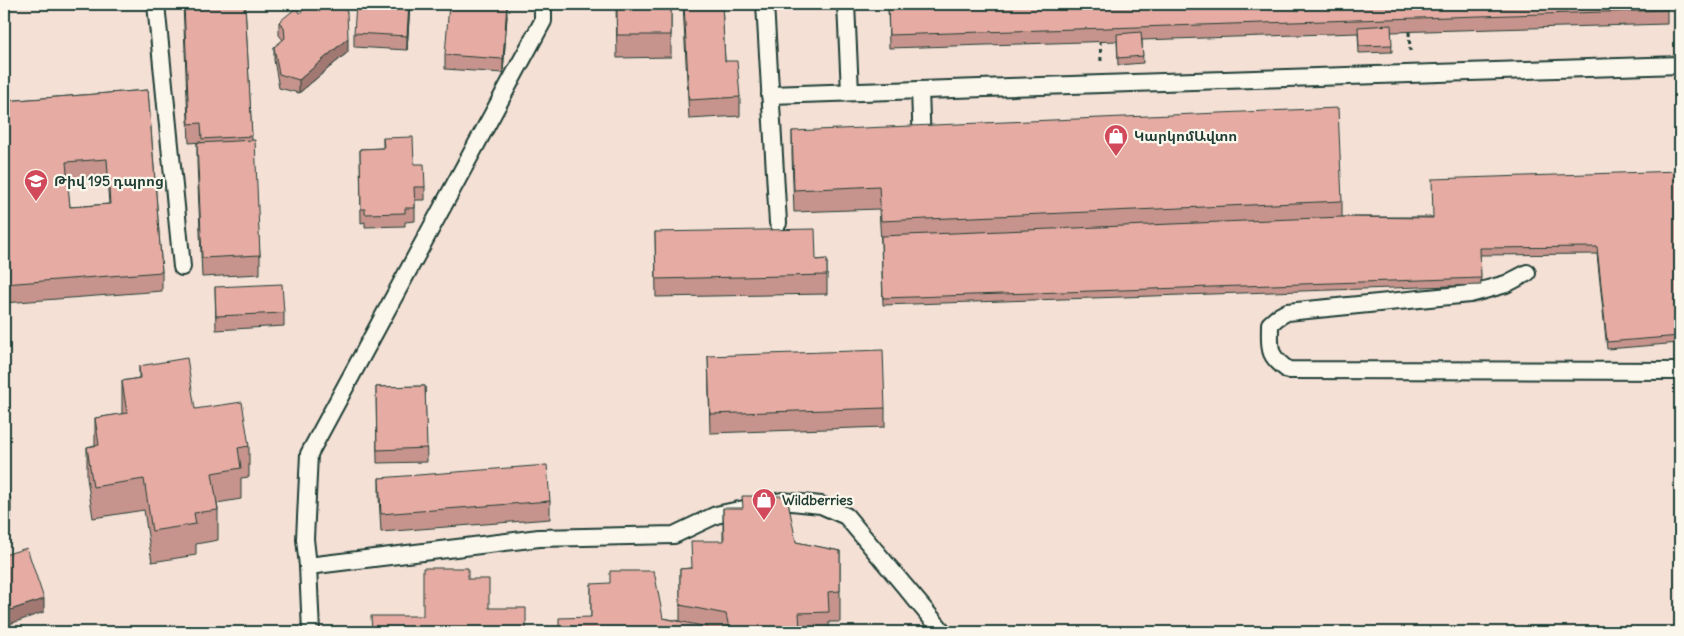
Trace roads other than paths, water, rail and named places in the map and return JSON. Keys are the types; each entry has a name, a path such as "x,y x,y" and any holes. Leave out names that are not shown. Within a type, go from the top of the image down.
{"lane":[{"path":"156,4 182,268"},
{"path":"311,632 305,539 309,454 543,21 543,4"},
{"path":"765,4 778,223"},
{"path":"846,4 850,92"},
{"path":"770,95 1680,65"},
{"path":"920,90 922,148"},
{"path":"1527,273 1506,284 1470,294 1286,312 1270,324 1270,350 1278,363 1288,370 1680,371"},
{"path":"308,566 539,538 674,535 716,515 772,503 782,501 821,505 846,516 943,632"}],"place":[{"name":"ԿարկոմԱվտո","path":"1116,157"},
{"name":"Թիվ 195 դպրոց","path":"36,202"},
{"name":"Wildberries","path":"764,521"}]}
